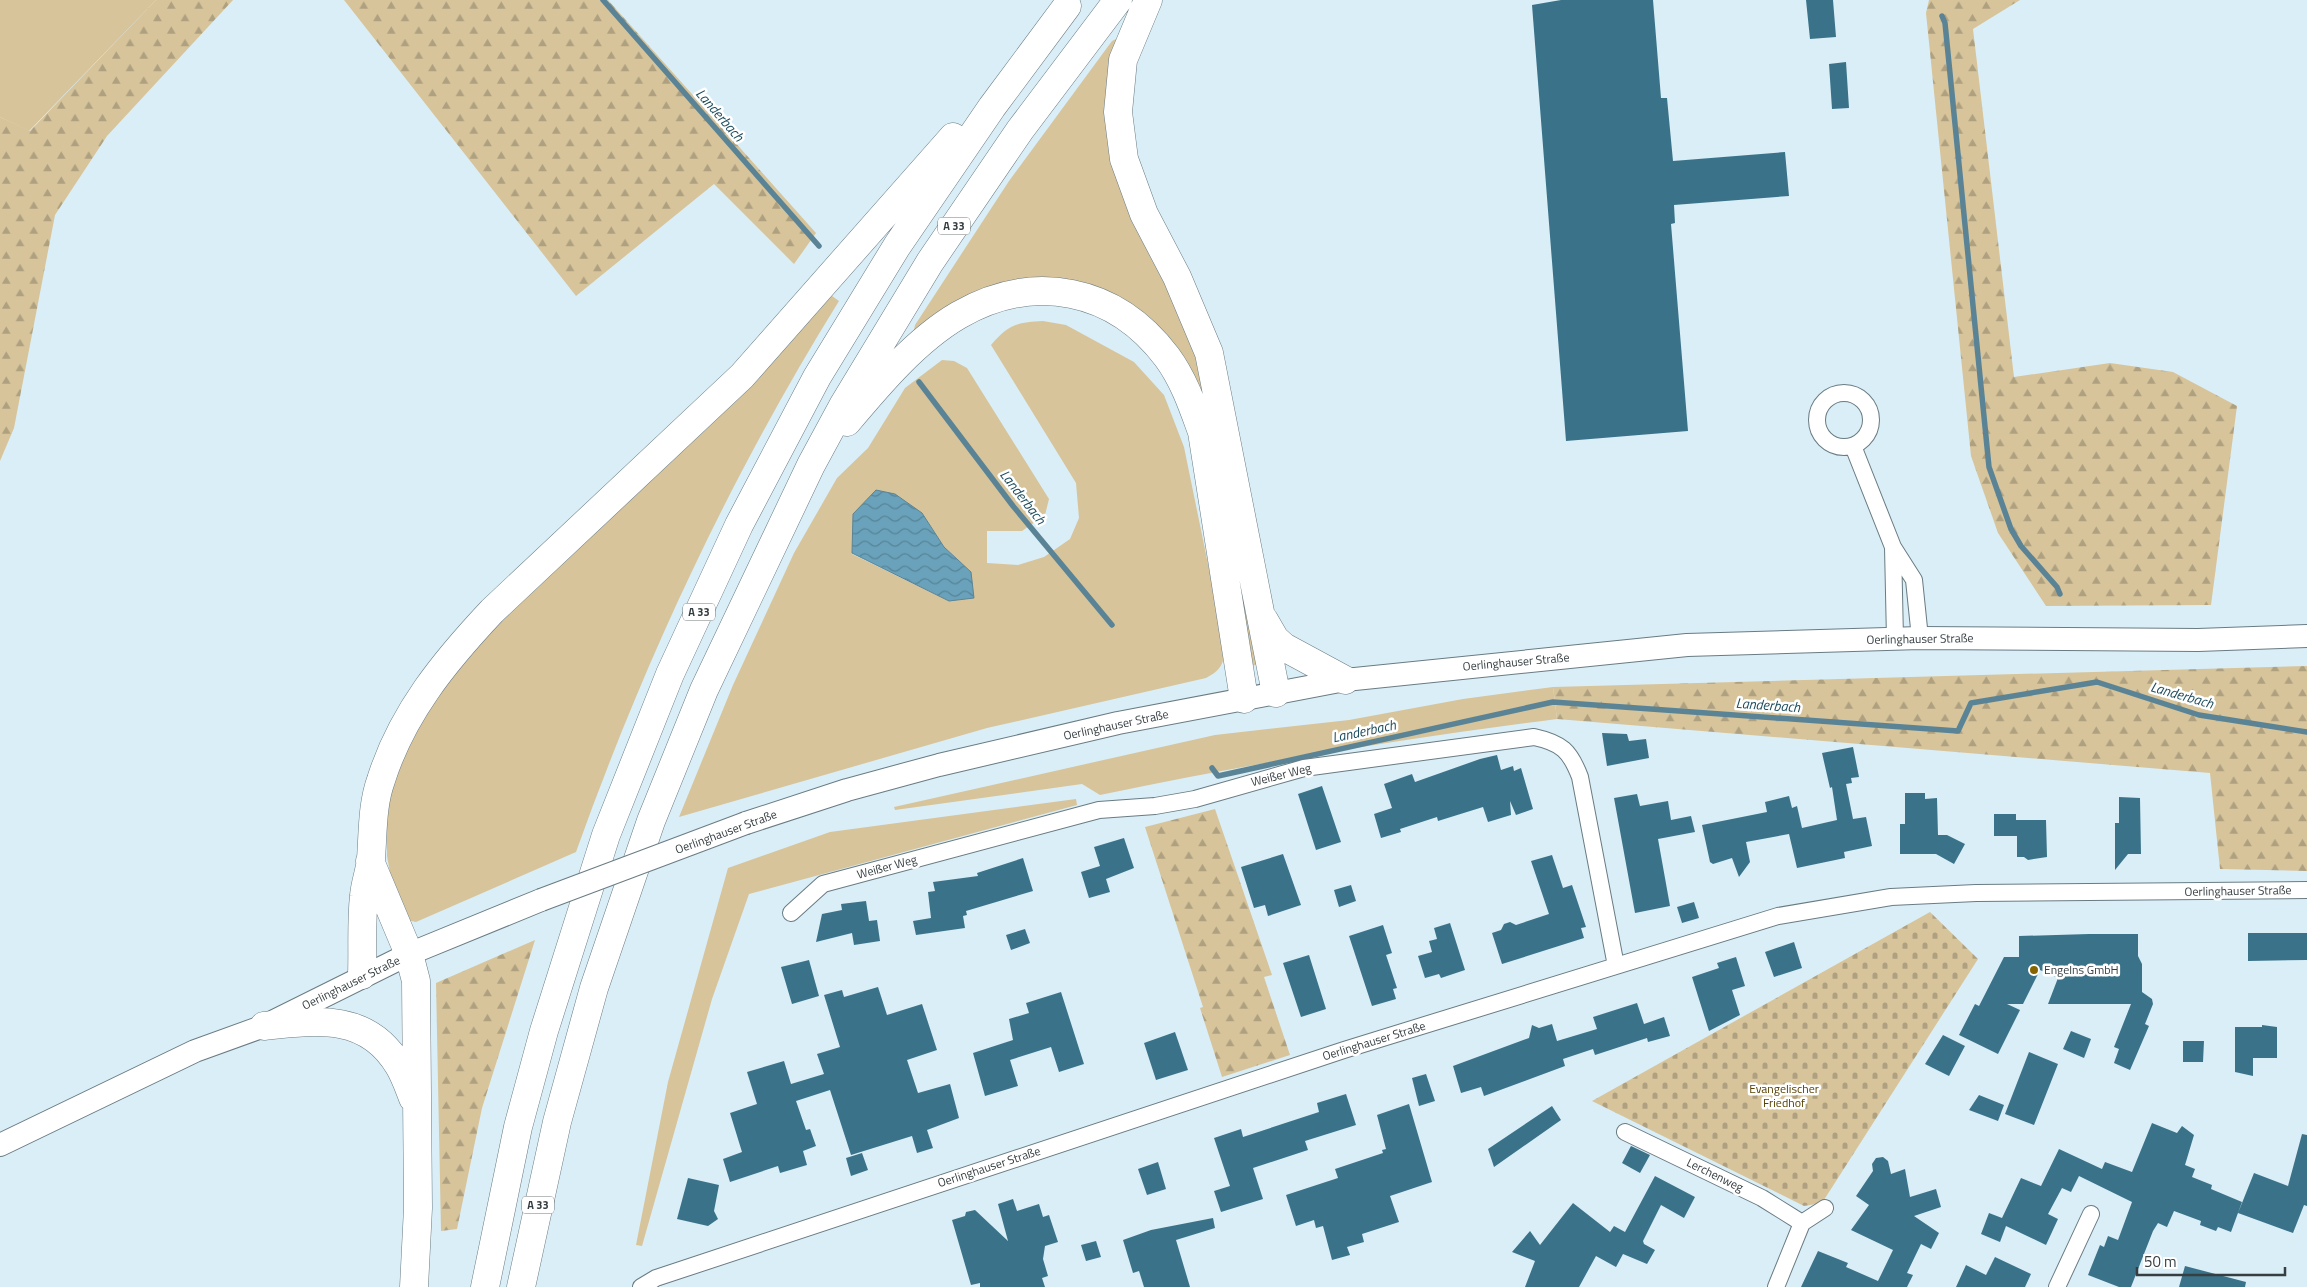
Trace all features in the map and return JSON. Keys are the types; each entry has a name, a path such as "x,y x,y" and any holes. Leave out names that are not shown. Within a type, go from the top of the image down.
{"highway":[{"name":"A 33","path":"521,1287 557,1122 594,988 651,821 704,690 811,465 844,404 930,262 1020,130 1118,0"},
{"path":"1148,0 1123,60 1118,112 1124,159 1144,214 1177,277 1209,353 1276,693"},
{"name":"A 33","path":"485,1287 518,1127 547,1022 606,835 670,674 739,524 817,378 897,246 992,107 1070,3"},
{"path":"362,975 364,896 370,861 373,819 380,781 398,734 421,694 458,646 499,604 742,376 1070,3"},
{"path":"811,465 858,409 924,340 959,315 996,299 1033,291 1075,293 1110,307 1142,329 1168,358 1188,393 1202,432 1244,699"},
{"path":"1261,616 1275,639 1284,647 1345,680"},
{"path":"370,861 409,954 416,981 418,1208 414,1287"},
{"path":"264,1026 328,1022 347,1024 364,1032 383,1046 399,1066 416,1104"}],"main road":[{"name":"Oerlinghauser Straße","path":"0,1145 195,1051 264,1026 362,975 541,900 746,824 847,790 939,765 1118,723 1345,680 1687,645 1920,638 2198,640 2307,636"}],"street":[{"path":"1853,446 1893,547 1914,580 1920,638"},
{"path":"1893,547 1895,639"},
{"name":"Weißer Weg","path":"791,913 823,884 1099,810 1155,806 1195,799 1304,768 1534,737 1562,746 1573,760 1580,777 1616,966"},
{"name":"Oerlinghauser Straße","path":"641,1287 656,1278 1344,1050 1778,916 1891,897 1976,893 2307,890"},
{"name":"Lerchenweg","path":"1625,1132 1762,1198 1802,1222"},
{"path":"1776,1287 1802,1222 1825,1208"},
{"path":"2057,1287 2091,1214"}],"green space":[{"path":"0,0 156,0 29,131 0,117"},
{"path":"156,0 233,0 107,136 55,215 14,428 0,461 0,117 30,131"},
{"path":"344,0 608,0 816,233 794,264 714,184 576,296"},
{"path":"1929,0 2020,0 1973,29 2014,377 2110,363 2173,372 2237,406 2211,605 2046,606 1998,533 1971,456 1926,13"},
{"path":"1116,39 1118,45 1107,101 1199,354 1257,664 1252,666 1236,578 1160,334 1042,282 913,334 915,325 1009,181 1112,41"},
{"path":"832,296 839,301 762,433 693,569 631,709 576,852 416,922 407,920 393,889 387,856 386,815 390,790 405,746 468,651 749,383"},
{"path":"1034,321 1066,325 1134,362 1164,395 1184,447 1225,647 1221,666 1206,678 987,728 679,817 733,685 794,553 837,478 868,448 905,388 942,360 954,361 967,368 1049,499 1045,515 1022,531 987,531 987,563 1018,565 1044,557 1070,539 1079,518 1076,483 991,345 1008,329","holes":["922,513 944,547 971,572 949,601 852,554"]},
{"path":"2307,666 2307,871 2220,869 2210,773 1557,719 1553,687"},
{"path":"1553,687 1557,719 1327,752 1213,772 1100,795 1082,784 895,810 894,807 1215,735 1349,720 1463,699"},
{"path":"1076,799 1077,805 749,894 712,999 642,1246 636,1245 668,1082 728,868 830,832"},
{"path":"1215,809 1272,975 1264,977 1290,1055 1222,1077 1200,1008 1203,1007 1145,827"},
{"name":"Evangelischer Friedhof","path":"1930,912 1978,959 1822,1203 1804,1206 1592,1101"},
{"path":"535,940 482,1108 457,1229 441,1231 436,983"}],"water":[{"path":"876,490 895,494 922,513 944,547 971,572 974,598 949,601 852,553 853,514"}],"building":[{"path":"1561,0 1653,0 1661,98 1667,98 1673,161 1785,152 1789,196 1674,205 1675,223 1671,224 1688,431 1566,441 1532,5"},
{"path":"1806,0 1833,0 1836,37 1810,39"},
{"path":"1846,62 1849,108 1832,109 1829,64"},
{"path":"1602,733 1627,734 1629,741 1646,739 1649,758 1607,766"},
{"path":"1853,747 1859,777 1851,778 1852,783 1846,784 1853,819 1866,817 1872,846 1844,852 1845,858 1797,868 1789,834 1746,842 1750,862 1739,877 1732,858 1713,864 1710,862 1702,825 1767,812 1765,802 1789,796 1792,808 1797,806 1802,828 1837,820 1832,787 1830,788 1822,753"},
{"path":"1497,755 1501,770 1513,766 1514,771 1521,768 1533,809 1516,815 1510,801 1511,815 1488,822 1483,807 1438,821 1437,817 1400,829 1401,832 1381,838 1374,814 1392,808 1384,784 1412,774 1415,782 1480,759"},
{"path":"1322,786 1341,842 1316,850 1298,794"},
{"path":"1905,793 1925,793 1925,799 1937,798 1938,835 1947,835 1965,844 1954,864 1936,854 1900,854 1900,824 1905,824"},
{"path":"1637,794 1640,806 1668,801 1671,820 1691,816 1695,832 1658,839 1670,906 1635,913 1614,798"},
{"path":"2119,797 2140,798 2141,854 2128,854 2115,870 2115,823 2119,823"},
{"path":"1994,814 2016,814 2016,820 2046,820 2047,857 2028,860 2024,857 2017,857 2017,836 1994,836"},
{"path":"1124,838 1134,868 1106,879 1110,892 1089,898 1081,872 1100,866 1094,847"},
{"path":"1283,854 1301,905 1268,916 1265,905 1254,908 1241,867"},
{"path":"1552,855 1563,888 1572,885 1586,927 1581,928 1584,938 1502,964 1492,933 1501,930 1504,924 1510,922 1516,925 1549,914 1531,861"},
{"path":"1023,858 1033,891 966,911 967,915 963,916 965,928 916,935 913,921 931,918 928,892 935,891 933,882 978,876 977,873"},
{"path":"1351,885 1356,901 1339,907 1334,890"},
{"path":"866,901 869,921 877,920 880,941 854,945 852,933 816,942 822,914 842,910 841,904"},
{"path":"1694,902 1699,918 1682,923 1677,907"},
{"path":"1450,923 1465,970 1441,978 1439,974 1425,978 1418,956 1432,952 1429,941 1437,939 1434,928"},
{"path":"1383,925 1392,953 1386,955 1397,988 1393,989 1396,999 1372,1006 1349,936"},
{"path":"1025,929 1030,943 1011,950 1006,935"},
{"path":"2248,933 2307,933 2307,960 2248,961"},
{"path":"2138,934 2138,956 2142,964 2142,992 2152,999 2153,1004 2145,1024 2149,1026 2130,1070 2114,1063 2119,1049 2114,1047 2131,1004 2048,1004 2058,978 2040,970 2023,1004 2007,1004 2020,1010 1998,1054 1959,1035 1975,1004 1979,1006 2004,957 2019,957 2019,936"},
{"path":"1794,942 1802,968 1774,977 1765,952"},
{"path":"1309,955 1326,1009 1301,1017 1283,963"},
{"path":"1736,957 1745,986 1732,990 1740,1015 1709,1031 1692,977 1719,968 1717,963"},
{"path":"809,960 819,996 792,1004 781,967"},
{"path":"878,987 887,1015 922,1004 937,1050 907,1060 918,1093 950,1084 959,1118 927,1130 933,1148 917,1153 912,1136 851,1155 830,1090 796,1101 806,1130 810,1129 816,1146 803,1151 807,1165 780,1173 778,1166 730,1182 723,1159 742,1152 730,1113 757,1104 747,1072 784,1061 791,1084 824,1074 817,1054 840,1047 824,995 842,990 844,997"},
{"path":"1061,992 1084,1064 1059,1072 1051,1047 1010,1060 1018,1086 985,1096 973,1053 1013,1040 1009,1019 1029,1013 1026,1003"},
{"path":"1637,1003 1644,1024 1664,1017 1670,1036 1648,1042 1647,1038 1595,1055 1593,1049 1563,1059 1565,1066 1484,1096 1481,1087 1461,1093 1453,1066 1529,1038 1532,1025 1539,1028 1552,1024 1557,1041 1597,1029 1593,1017"},
{"path":"2262,1025 2277,1027 2277,1058 2253,1058 2253,1076 2235,1072 2235,1027 2262,1027"},
{"path":"2071,1031 2091,1039 2084,1058 2063,1049"},
{"path":"1175,1032 1188,1070 1156,1080 1144,1043"},
{"path":"1943,1035 1965,1046 1949,1076 1925,1064"},
{"path":"2183,1041 2204,1041 2203,1062 2183,1062"},
{"path":"2029,1052 2058,1064 2034,1125 2005,1114"},
{"path":"1426,1074 1435,1101 1419,1106 1412,1078"},
{"path":"1346,1094 1356,1125 1305,1141 1308,1150 1253,1168 1263,1199 1221,1212 1214,1191 1230,1186 1214,1138 1241,1129 1243,1137 1319,1112 1317,1103"},
{"path":"1979,1095 2004,1105 1998,1121 1969,1110"},
{"path":"1409,1104 1432,1182 1390,1196 1399,1222 1362,1234 1364,1242 1347,1247 1350,1255 1332,1260 1323,1226 1316,1228 1314,1220 1296,1226 1286,1195 1338,1178 1335,1169 1383,1153 1382,1150 1386,1149 1377,1115"},
{"path":"1552,1106 1561,1120 1494,1167 1488,1149"},
{"path":"2152,1123 2177,1133 2182,1126 2194,1135 2185,1165 2195,1169 2192,1177 2212,1185 2211,1189 2242,1202 2231,1232 2218,1227 2216,1231 2200,1225 2201,1221 2174,1211 2167,1227 2158,1223 2153,1231 2131,1287 2119,1287 2088,1275 2100,1245 2104,1247 2108,1236 2118,1240 2132,1202 2079,1176 2071,1192 2062,1188 2048,1214 2058,1219 2046,1245 2006,1226 2000,1242 1981,1234 1989,1213 2002,1218 2021,1178 2041,1186 2059,1149 2102,1169 2105,1162 2132,1172"},
{"path":"2302,1134 2307,1135 2307,1206 2304,1205 2293,1233 2238,1213 2254,1173 2288,1186"},
{"path":"1631,1146 1650,1155 1640,1173 1622,1163"},
{"path":"862,1153 868,1170 851,1176 846,1158"},
{"path":"1883,1157 1888,1161 1891,1174 1905,1169 1910,1197 1936,1189 1941,1207 1914,1216 1939,1233 1931,1249 1921,1244 1907,1273 1913,1275 1907,1287 1801,1287 1818,1251 1848,1263 1846,1267 1878,1281 1893,1250 1851,1230 1869,1205 1856,1196 1873,1171 1872,1164 1876,1158"},
{"path":"1158,1162 1166,1189 1147,1195 1138,1169"},
{"path":"1655,1176 1695,1197 1684,1218 1661,1205 1643,1241 1644,1244 1655,1250 1647,1264 1623,1254 1616,1267 1596,1256 1579,1287 1525,1287 1535,1261 1512,1252 1530,1231 1540,1245 1573,1203 1610,1232 1614,1226 1625,1232"},
{"path":"688,1178 719,1185 714,1211 718,1219 708,1226 677,1219"},
{"path":"1013,1199 1017,1211 1039,1204 1043,1217 1049,1215 1058,1242 1045,1246 1043,1259 1048,1276 1042,1278 1045,1287 980,1287 980,1283 971,1285 952,1220 965,1216 966,1212 975,1210 1008,1241 998,1204"},
{"path":"1213,1218 1215,1228 1176,1240 1190,1287 1144,1287 1139,1271 1133,1273 1123,1240 1151,1230"},
{"path":"1096,1241 1101,1257 1086,1261 1081,1245"},
{"path":"1995,1257 2031,1274 2025,1287 1956,1287 1966,1265 1986,1275"},
{"path":"2185,1266 2246,1282 2245,1287 2179,1287"}],"waterway":[{"name":"Landerbach","path":"603,0 819,246"},
{"path":"1942,16 1945,23 1989,467 2011,529 2021,546 2057,587 2060,594"},
{"name":"Landerbach","path":"919,382 1013,506 1112,625"},
{"name":"Landerbach","path":"1212,768 1218,776 1553,702 1958,731 1971,703 2097,682 2199,715 2307,732"}],"place":[{"name":"Engelns GmbH","path":"2034,970"}]}
